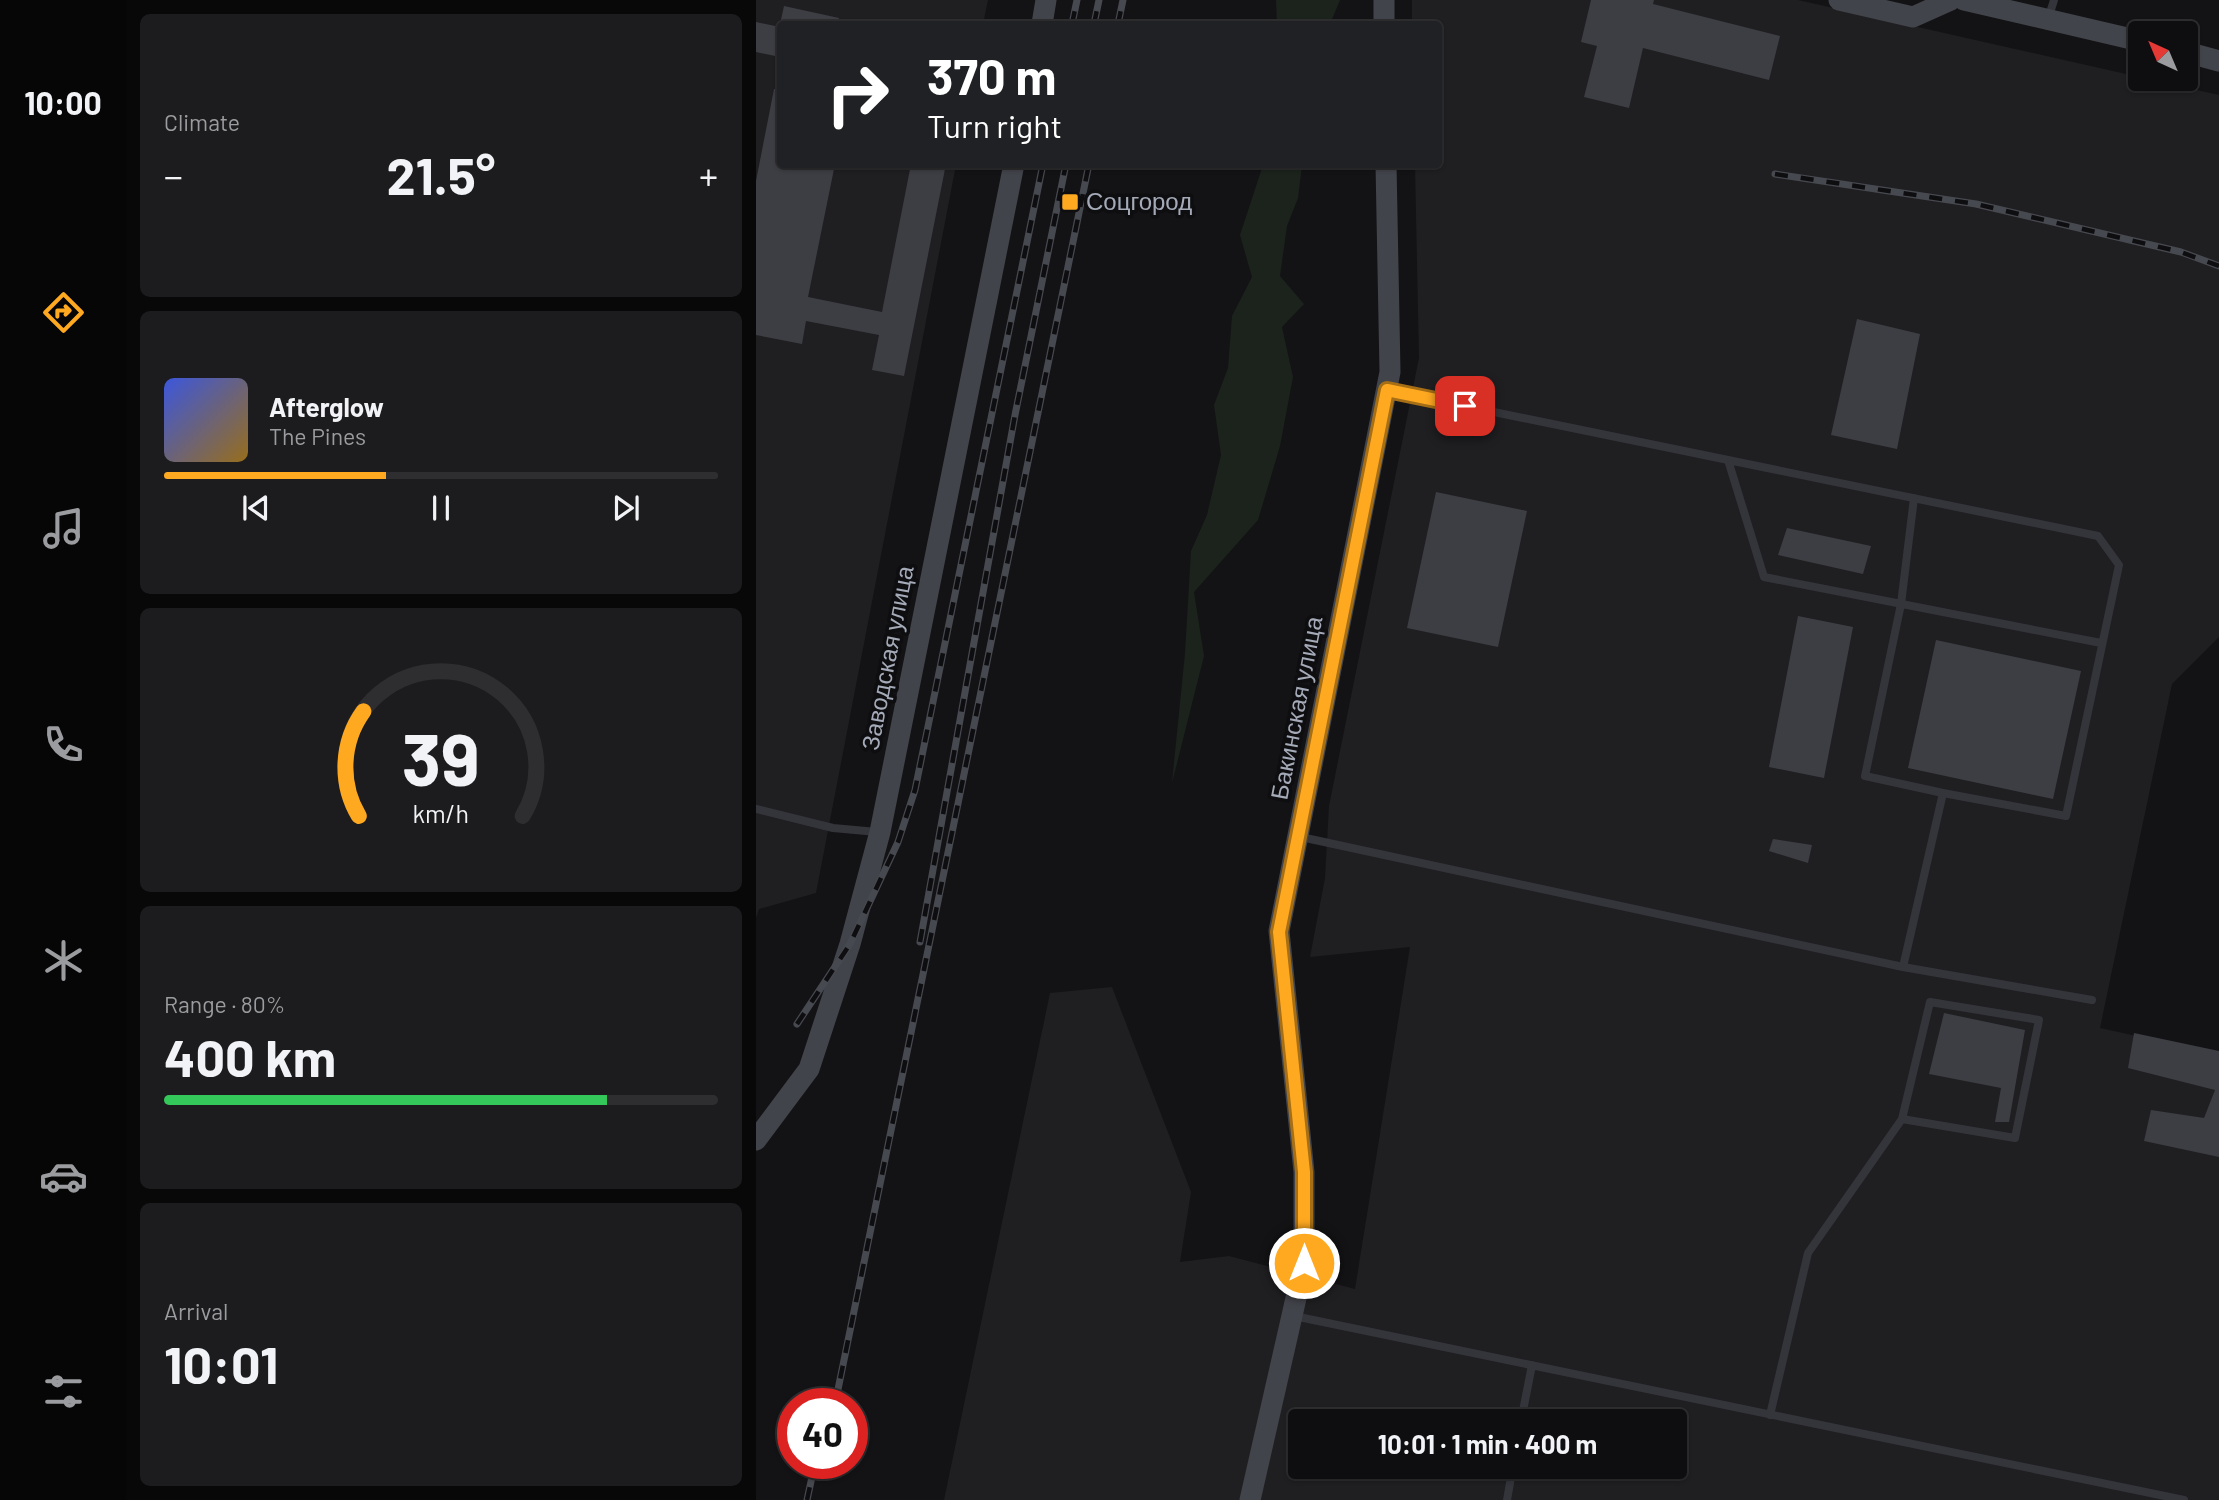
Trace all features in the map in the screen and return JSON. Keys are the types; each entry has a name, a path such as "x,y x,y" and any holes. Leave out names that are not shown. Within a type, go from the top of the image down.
{"street":[{"path":"1042,21 1046,0"},
{"path":"1384,0 1384,21"},
{"path":"1839,0 1913,17 1951,0"},
{"path":"1964,0 2051,9 2128,37"},
{"path":"2198,55 2219,61"},
{"name":"Заводская улица","path":"756,1140 809,1069 850,944 880,832 1013,168"},
{"name":"Бакинская улица","path":"1250,1500 1304,1263 1304,1172 1279,932 1390,372 1386,168"}],"lane":[{"path":"1387,390 1914,498 2098,536 2119,565 2066,816 1865,776 1901,604 1914,498"},
{"path":"1728,460 1764,577 2101,643"},
{"path":"1903,967 1943,793"},
{"path":"756,809 833,828 880,832"},
{"path":"1298,837 1903,967 2092,1000"},
{"path":"1770,1415 1808,1253 1902,1119 1930,1002 2039,1020 2015,1138 1902,1119"},
{"path":"1292,1316 1770,1415 2140,1496 2184,1500"},
{"path":"1523,1409 1532,1365"},
{"path":"1507,1500 1511,1479"}],"shaded area":[{"path":"756,0 988,0 984,21 777,21 777,168 955,168 816,893 759,909 756,918"},
{"path":"1276,0 1340,0 1331,21 1277,21"},
{"path":"1412,0 1798,0 2128,74 2128,91 2198,90 2219,95 2219,637 2172,684 2100,1028 2219,1054 2219,1500 944,1500 1050,993 1112,987 1191,1192 1180,1262 1229,1256 1355,1289 1410,947 1310,957 1325,878 1329,806 1419,358 1415,168 1442,168 1442,21 1412,21"},
{"path":"1262,168 1302,168 1298,198 1287,226 1280,276 1304,304 1282,327 1293,377 1280,446 1258,520 1194,592 1204,656 1172,783 1185,653 1191,551 1207,515 1221,455 1214,405 1228,368 1232,316 1252,277 1240,235"}],"building":[{"path":"1591,0 1654,0 1653,4 1780,36 1769,80 1643,48 1629,108 1584,97 1597,46 1581,42"},
{"path":"784,6 839,18 838,21 781,21"},
{"path":"756,22 777,26 777,56 756,52"},
{"path":"774,89 777,89 777,168 834,168 808,297 882,312 910,168 945,168 904,376 872,370 879,335 806,321 802,344 756,335 756,181"},
{"path":"1857,319 1920,334 1897,449 1831,435"},
{"path":"1436,492 1527,511 1498,647 1407,628"},
{"path":"1787,528 1871,546 1863,574 1778,555"},
{"path":"1798,616 1853,627 1824,778 1769,767"},
{"path":"1936,640 2081,671 2053,799 1908,768"},
{"path":"1773,839 1812,845 1808,863 1769,851"},
{"path":"1944,1013 2025,1030 2009,1122 1995,1122 2001,1088 1929,1074"},
{"path":"2134,1033 2219,1051 2219,1157 2144,1141 2151,1110 2204,1118 2215,1090 2128,1068"}],"railway":[{"path":"1073,21 1077,0"},
{"path":"1095,21 1099,0"},
{"path":"1119,21 1123,0"},
{"path":"797,1024 850,944 898,842 915,790 1042,168"},
{"path":"920,942 1015,415 1065,168"},
{"path":"838,1388 1088,168"},
{"path":"1775,174 1976,204 2181,252 2219,266"},
{"path":"807,1500 812,1479"}],"place":[{"name":"Соцгород","path":"1070,202"}],"route":[{"path":"1304,1263 1304,1172 1279,932 1387,390 1465,406"}]}
